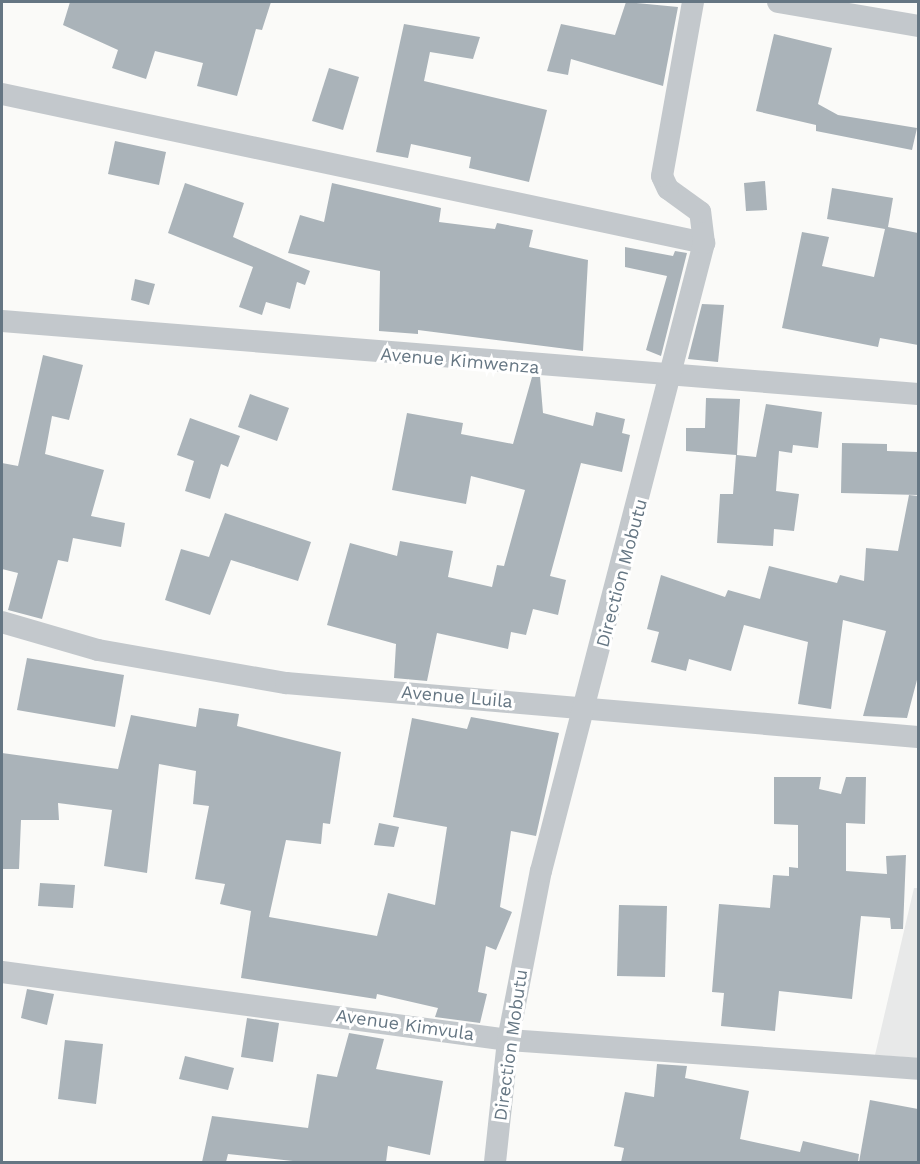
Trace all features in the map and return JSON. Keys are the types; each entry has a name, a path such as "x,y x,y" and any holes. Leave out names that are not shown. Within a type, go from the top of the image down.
{"street":[{"name":"Direction Mobutu","path":"495,1162 508,1040 541,871 671,378 704,243 695,203 668,189 662,176 693,2"},
{"path":"778,2 918,26"},
{"path":"2,94 704,243"},
{"name":"Avenue Kimwenza","path":"2,321 671,378 918,394"},
{"name":"Avenue Luila","path":"2,622 98,650 286,683 918,737"},
{"name":"Avenue Kimvula","path":"2,972 508,1040 918,1069"}],"shaded area":[{"path":"914,888 918,888 918,1058 875,1055"}],"building":[{"path":"70,2 271,2 262,30 256,29 237,96 197,86 203,63 155,51 146,79 112,68 118,50 63,25"},
{"path":"626,2 678,7 663,86 571,59 568,75 547,71 561,24 615,35"},
{"path":"404,24 480,37 473,59 430,52 424,81 547,110 529,182 469,168 471,157 411,144 408,158 376,152"},
{"path":"774,34 832,48 818,104 838,115 917,128 912,150 816,131 816,125 756,111"},
{"path":"329,68 359,77 343,130 312,121"},
{"path":"115,141 166,152 159,185 108,174"},
{"path":"765,181 767,210 746,211 744,183"},
{"path":"185,183 244,203 233,237 310,271 305,285 297,282 290,309 266,302 262,315 239,307 253,267 168,233"},
{"path":"332,183 441,208 439,222 495,229 497,223 533,230 529,247 588,260 583,351 418,330 418,334 379,331 380,271 288,253 300,215 324,222"},
{"path":"832,188 893,198 888,227 918,233 918,345 880,338 878,347 782,328 802,232 829,237 822,266 874,277 885,229 827,219"},
{"path":"625,247 673,256 675,251 687,253 661,356 646,350 667,276 625,267"},
{"path":"135,279 155,284 149,305 131,300"},
{"path":"702,304 724,305 718,362 688,359"},
{"path":"43,355 83,365 69,420 52,416 45,454 104,470 91,516 125,523 121,547 73,538 68,562 58,560 42,619 8,610 18,573 2,569 2,463 18,466"},
{"path":"532,377 540,377 543,413 593,426 596,412 625,419 622,433 630,435 622,472 581,463 550,576 566,580 558,615 533,609 526,635 511,632 508,649 437,633 427,681 394,678 396,644 327,625 350,543 397,556 400,541 453,551 448,577 492,587 497,565 504,566 525,490 471,476 466,504 392,490 407,413 463,423 461,434 513,444"},
{"path":"250,394 289,408 277,441 238,427"},
{"path":"706,398 740,399 737,455 756,457 766,404 822,412 818,448 793,445 792,453 779,451 776,491 799,494 794,531 774,529 773,546 717,543 720,494 733,494 736,455 686,451 686,428 705,428"},
{"path":"190,418 240,436 228,467 221,464 210,499 185,491 194,461 177,455"},
{"path":"842,443 887,444 887,451 918,452 918,495 841,493"},
{"path":"909,495 918,496 918,676 907,718 863,716 886,631 843,620 831,709 798,704 808,642 744,625 731,671 689,659 686,671 651,662 659,632 647,629 661,575 725,597 728,590 760,599 769,566 837,583 840,575 864,581 866,548 898,551"},
{"path":"225,513 311,542 298,581 231,560 210,615 165,600 181,549 209,557"},
{"path":"27,658 124,675 115,727 17,710"},
{"path":"199,708 239,714 237,726 341,752 330,824 323,823 321,844 286,840 269,917 377,936 388,893 435,905 447,827 393,817 412,718 467,729 471,717 559,733 536,836 511,831 500,907 512,912 496,950 486,946 478,992 487,994 480,1023 435,1017 438,1008 377,994 376,999 241,978 251,911 220,904 225,884 195,879 209,806 193,804 196,771 159,764 147,873 104,866 112,810 58,803 59,820 21,820 19,869 2,869 2,753 118,769 131,715 196,727"},
{"path":"774,777 821,777 819,789 841,794 846,777 866,777 865,824 846,823 846,871 887,874 886,856 906,855 903,929 891,929 890,918 861,916 852,999 779,991 775,1031 721,1026 724,993 712,992 719,904 770,908 773,875 789,876 789,867 798,868 798,825 774,824"},
{"path":"379,823 399,827 394,847 374,845"},
{"path":"40,883 75,885 73,908 38,906"},
{"path":"619,905 667,906 665,977 617,976"},
{"path":"27,989 54,994 47,1025 21,1018"},
{"path":"247,1018 279,1023 273,1062 241,1057"},
{"path":"349,1033 384,1039 376,1069 443,1081 430,1155 388,1146 386,1162 302,1162 228,1154 226,1162 202,1162 212,1116 308,1128 317,1074 337,1077"},
{"path":"65,1040 103,1044 96,1104 58,1099"},
{"path":"185,1056 234,1068 228,1090 179,1079"},
{"path":"657,1064 687,1066 685,1078 749,1091 740,1139 800,1152 803,1141 859,1154 858,1162 621,1162 624,1148 614,1146 625,1092 654,1097"},
{"path":"870,1100 918,1109 918,1162 859,1162"}]}
